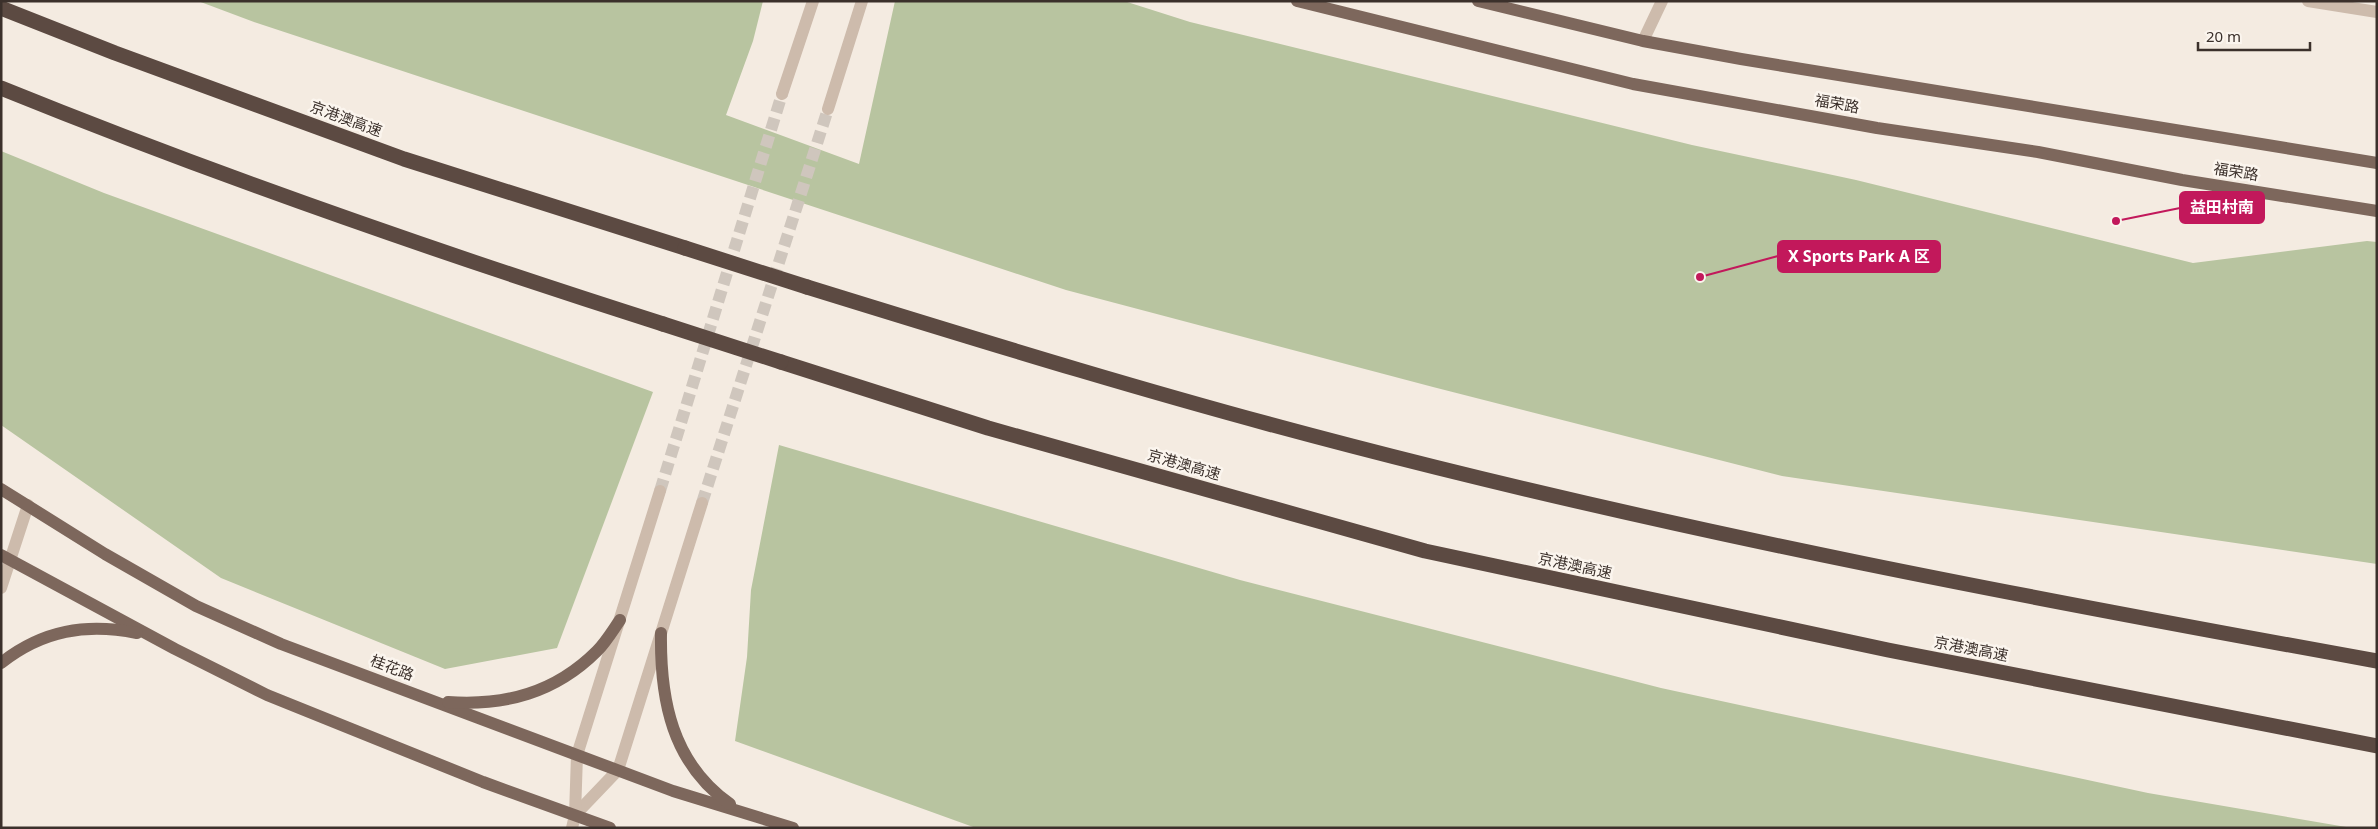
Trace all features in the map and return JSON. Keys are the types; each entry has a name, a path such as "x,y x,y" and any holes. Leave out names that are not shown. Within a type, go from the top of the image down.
{"highway":[{"name":"京港澳高速","path":"1,8 115,53 404,159 1003,348 1352,446 1599,506 2052,602 2377,661"},
{"name":"京港澳高速","path":"1,88 135,142 499,272 988,428 1425,552 1888,650 2377,746"}],"main road":[{"name":"福荣路","path":"1298,1 1633,84 1868,126 2038,152 2182,180 2377,211"},
{"name":"福荣路","path":"1478,1 1643,41 2377,164"},
{"name":"桂花路","path":"1,488 105,554 196,606 281,644 673,791 793,828"},
{"path":"6,558 150,635 267,694 574,821 610,828"},
{"path":"434,701 478,704 514,699 545,688 572,673 598,650 620,620"},
{"path":"1,663 14,653 49,635 77,629 114,629 150,635"},
{"path":"662,633 661,668 665,700 674,732 690,763 709,790 740,811"}],"street":[{"path":"782,94 813,1"},
{"path":"828,109 862,1"},
{"path":"1643,41 1662,1"},
{"path":"2308,1 2377,12"},
{"path":"574,821 577,756 660,491"},
{"path":"574,821 618,770 702,503"},
{"path":"1,588 6,558 28,506"}],"green space":[{"path":"198,1 763,1 753,41 726,115 859,164 895,1 1124,1 1190,22 1692,145 1856,180 2193,263 2367,241 2377,242 2377,564 1782,476 1433,387 1066,290 254,22"},
{"path":"1,151 104,193 653,392 557,648 445,669 221,578 1,425"},
{"path":"779,445 1240,580 1661,688 2148,793 2352,828 976,828 735,741 747,657 751,590"}],"tunnel":[{"path":"660,491 782,94"},
{"path":"702,503 828,109"}],"place":[{"name":"益田村南","path":"2116,221"},
{"name":"X Sports Park A 区","path":"1700,277"}]}
